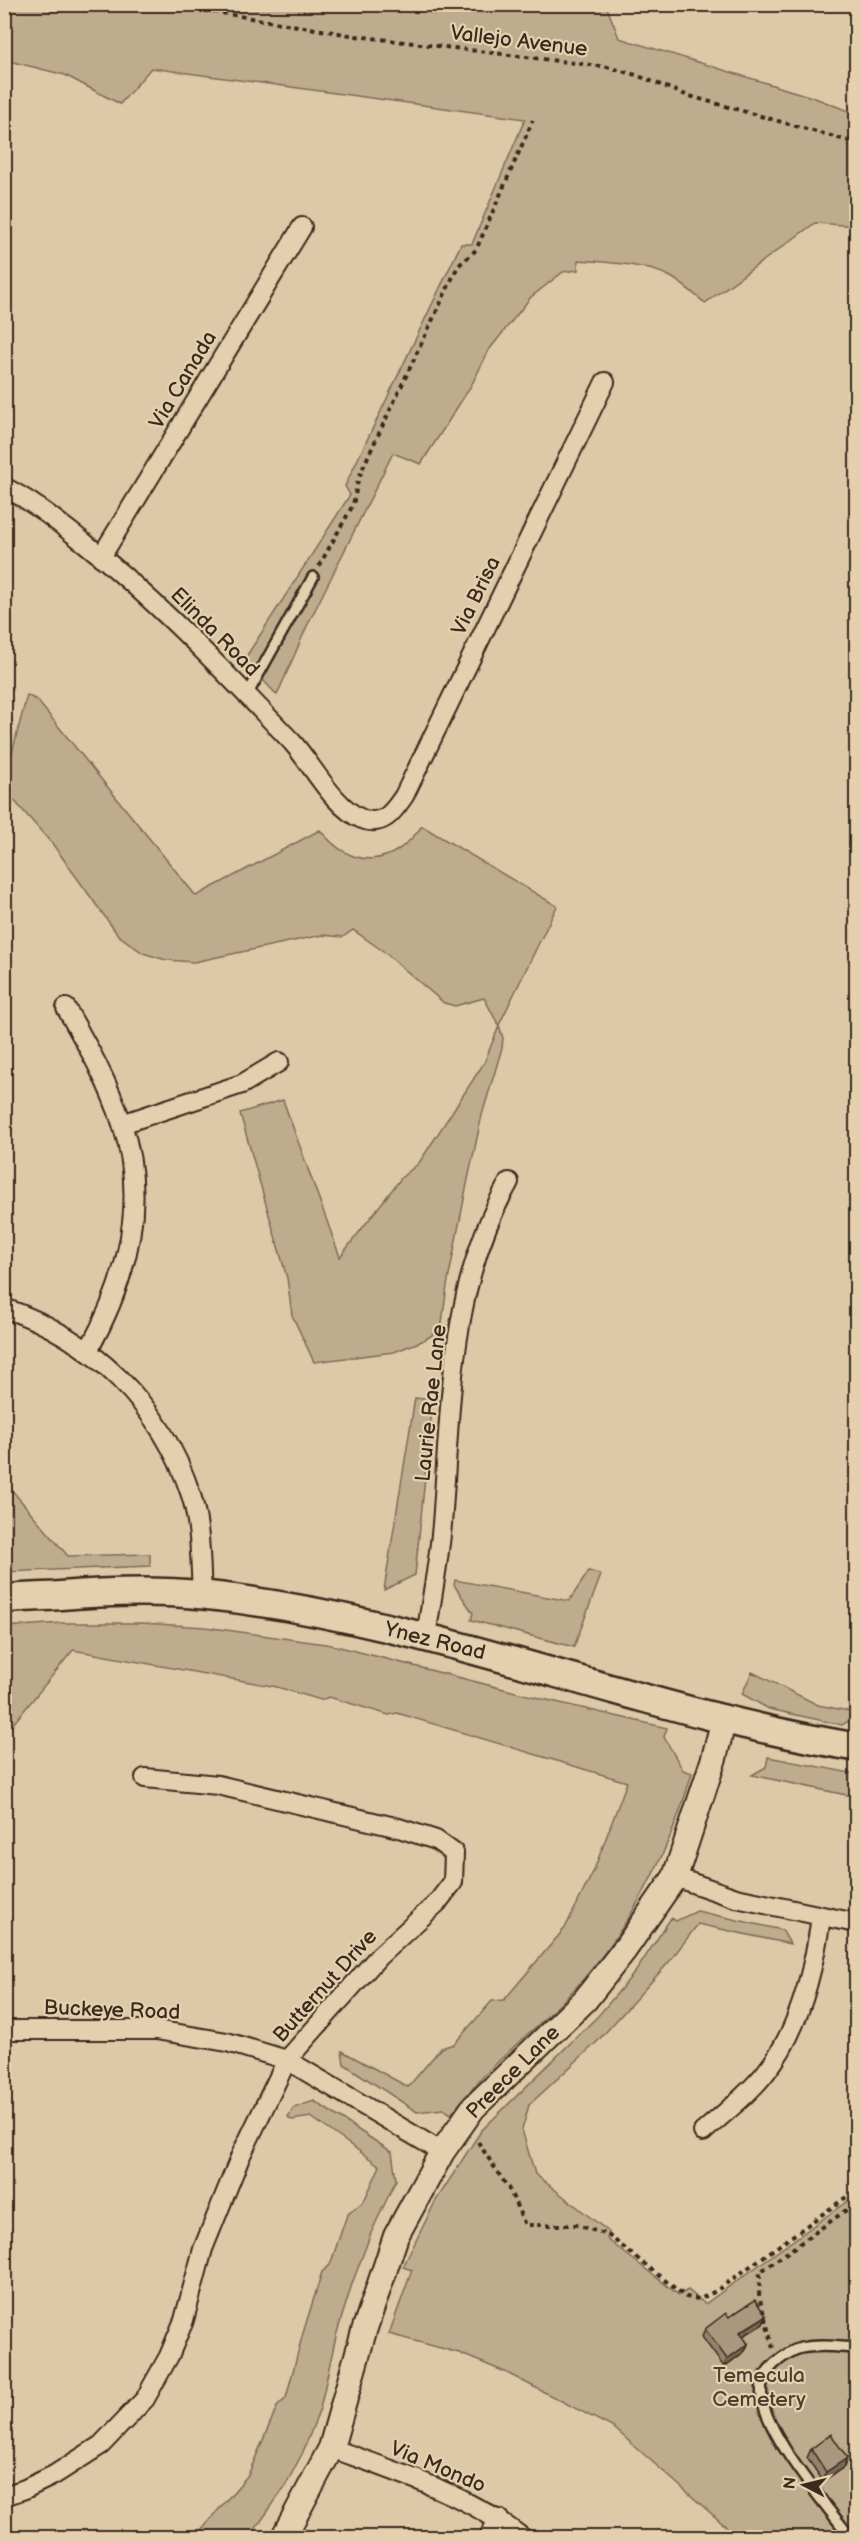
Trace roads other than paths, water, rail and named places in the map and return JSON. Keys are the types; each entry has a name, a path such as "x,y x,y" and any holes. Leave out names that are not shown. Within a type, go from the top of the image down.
{"main road":[{"name":"Ynez Road","path":"4,1599 91,1593 202,1594 313,1611 426,1638 724,1719 800,1738 856,1747"}],"street":[{"name":"Via Canada","path":"101,557 302,227"},
{"name":"Via Brisa","path":"379,822 392,815 404,796 605,382"},
{"name":"Elinda Road","path":"4,487 30,500 101,557 173,620 297,747 343,807 361,819 379,822"},
{"path":"66,1008 94,1058 122,1124 135,1187 130,1238 122,1277 104,1322 89,1349"},
{"path":"122,1124 242,1084 279,1062"},
{"name":"Laurie Rae Lane","path":"426,1638 442,1528 454,1376 466,1287 482,1235 509,1182"},
{"path":"4,1308 35,1318 89,1349 135,1395 167,1438 191,1495 198,1529 202,1594"},
{"name":"Preece Lane","path":"283,2538 331,2448 364,2331 396,2236 442,2152 474,2108 585,2000 625,1949 675,1877 714,1758 724,1719"},
{"name":"Butternut Drive","path":"4,2496 54,2475 101,2445 145,2399 169,2356 184,2320 203,2249 241,2154 287,2060 379,1956 437,1903 453,1882 454,1854 436,1840 399,1828 218,1785 144,1778"},
{"path":"675,1877 736,1898 856,1923"},
{"path":"703,2132 767,2072 787,2037 806,1991 817,1944 820,1917"},
{"name":"Buckeye Road","path":"4,2030 156,2031 227,2042 287,2060 442,2152"},
{"name":"Via Mondo","path":"331,2448 415,2479 499,2518 523,2538"},
{"path":"488,2538 499,2518"}],"lane":[{"path":"247,695 313,577"},
{"path":"850,2538 787,2454 764,2411 762,2383 770,2368 799,2348 818,2346 856,2348"}],"park label":[{"name":"Temecula Cemetery","path":"759,2387"}]}
